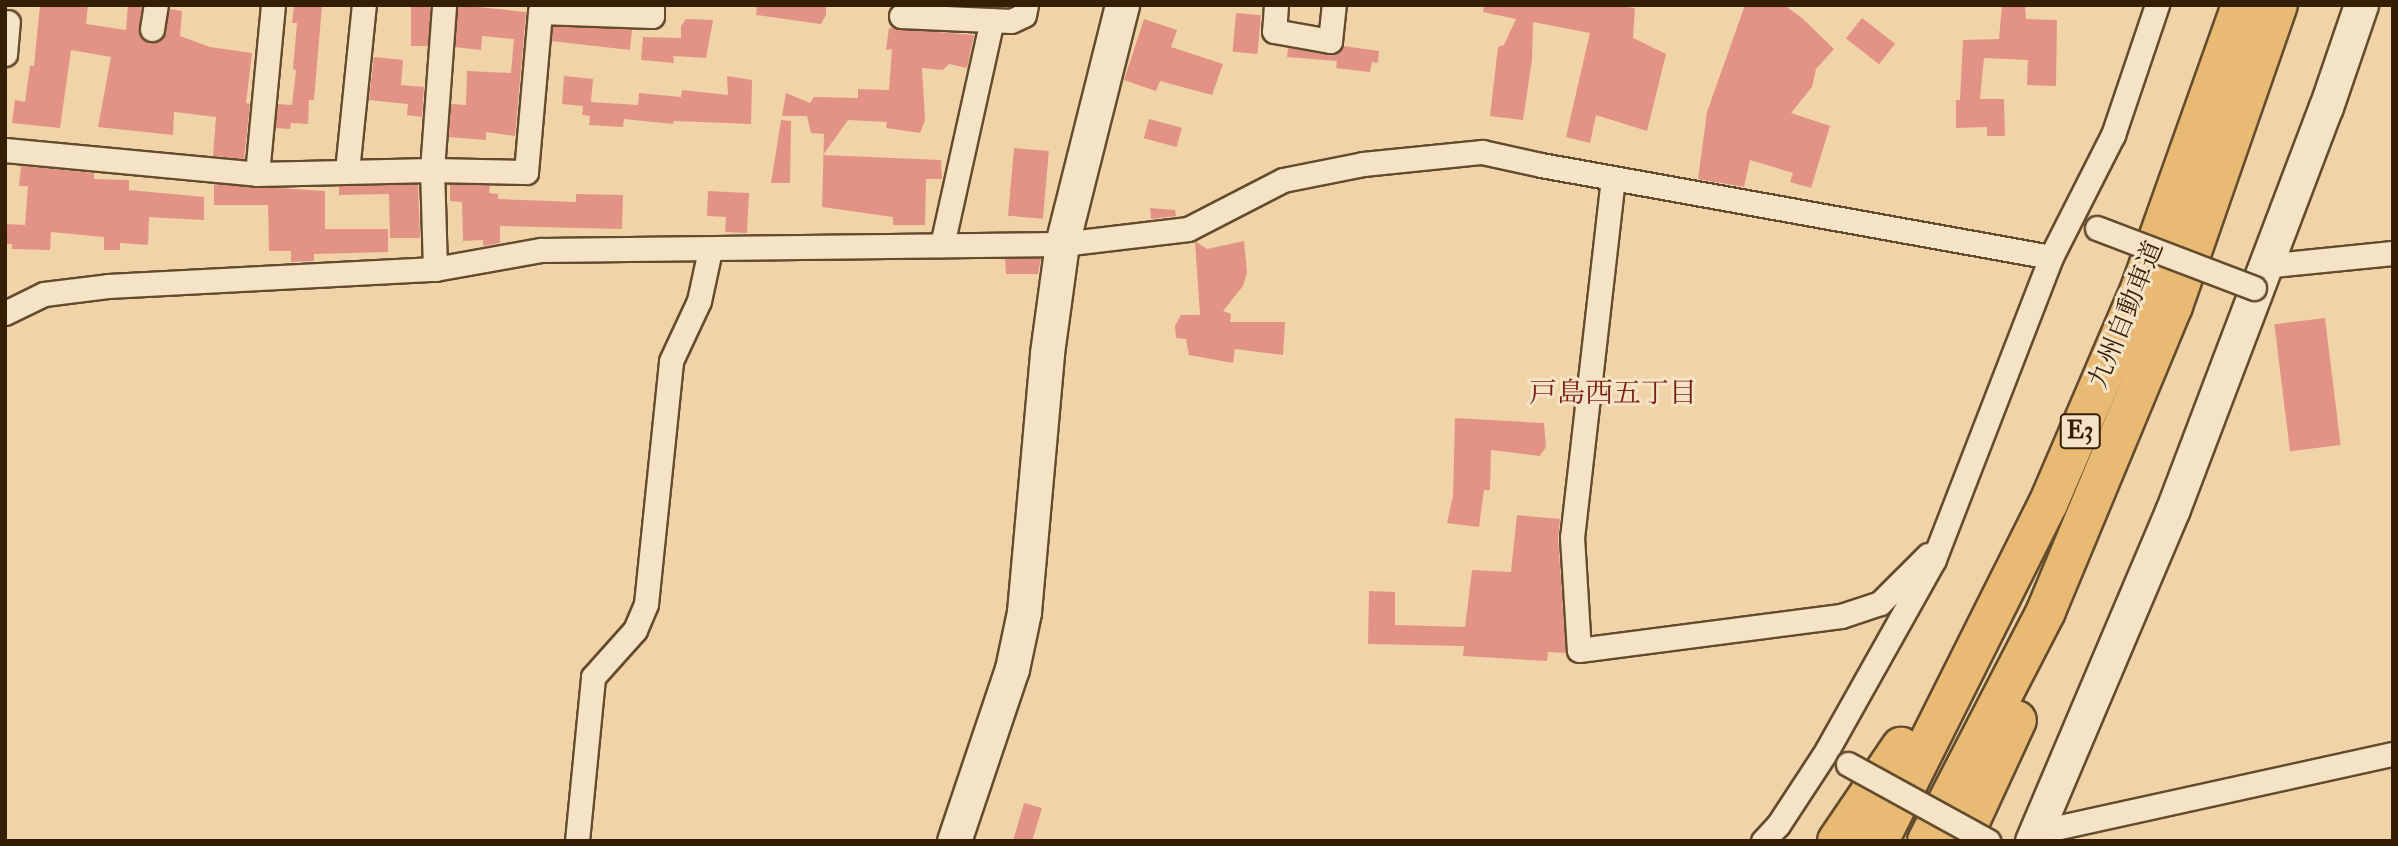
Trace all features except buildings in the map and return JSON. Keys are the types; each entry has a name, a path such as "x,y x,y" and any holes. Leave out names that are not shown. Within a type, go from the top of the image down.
{"highway":[{"name":"九州自動車道","path":"1879,841 2048,504 2139,292 2241,5"},
{"name":"九州自動車道","path":"1927,841 2046,611 2173,306 2278,5"},
{"path":"1961,841 2064,620 2173,306"},
{"path":"1837,841 1992,614"}],"street":[{"path":"152,29 156,5"},
{"path":"257,174 273,5"},
{"path":"348,172 364,5"},
{"path":"435,269 432,170 444,5"},
{"path":"5,150 257,174 432,170 526,172 540,12 652,16 652,5"},
{"path":"901,16 1011,21 1024,15 1026,5"},
{"path":"954,841 1012,669 1024,612 1047,353 1062,243 1122,5"},
{"path":"1276,5 1274,31 1330,41 1334,5"},
{"path":"1763,841 1778,825 1827,750 1941,542 2051,257 2069,216 2113,135 2157,5"},
{"path":"2034,836 2173,509 2259,277 2326,107 2361,5"},
{"path":"942,246 992,20"},
{"path":"5,54 6,37"},
{"path":"5,313 44,294 108,286 435,269 541,250 710,250 1062,243 1188,229 1283,180 1363,163 1482,152 2051,257"},
{"path":"1613,178 1572,537 1579,650 1841,616 1880,603 1941,542"},
{"path":"2069,216 2097,228 2259,277 2393,253"},
{"path":"578,841 593,677 635,630 646,604 671,361 699,301 710,250"},
{"path":"1827,750 1988,841"},
{"path":"2034,836 2393,754"}],"district":[{"name":"戸島西五丁目","path":"1613,394"}]}
